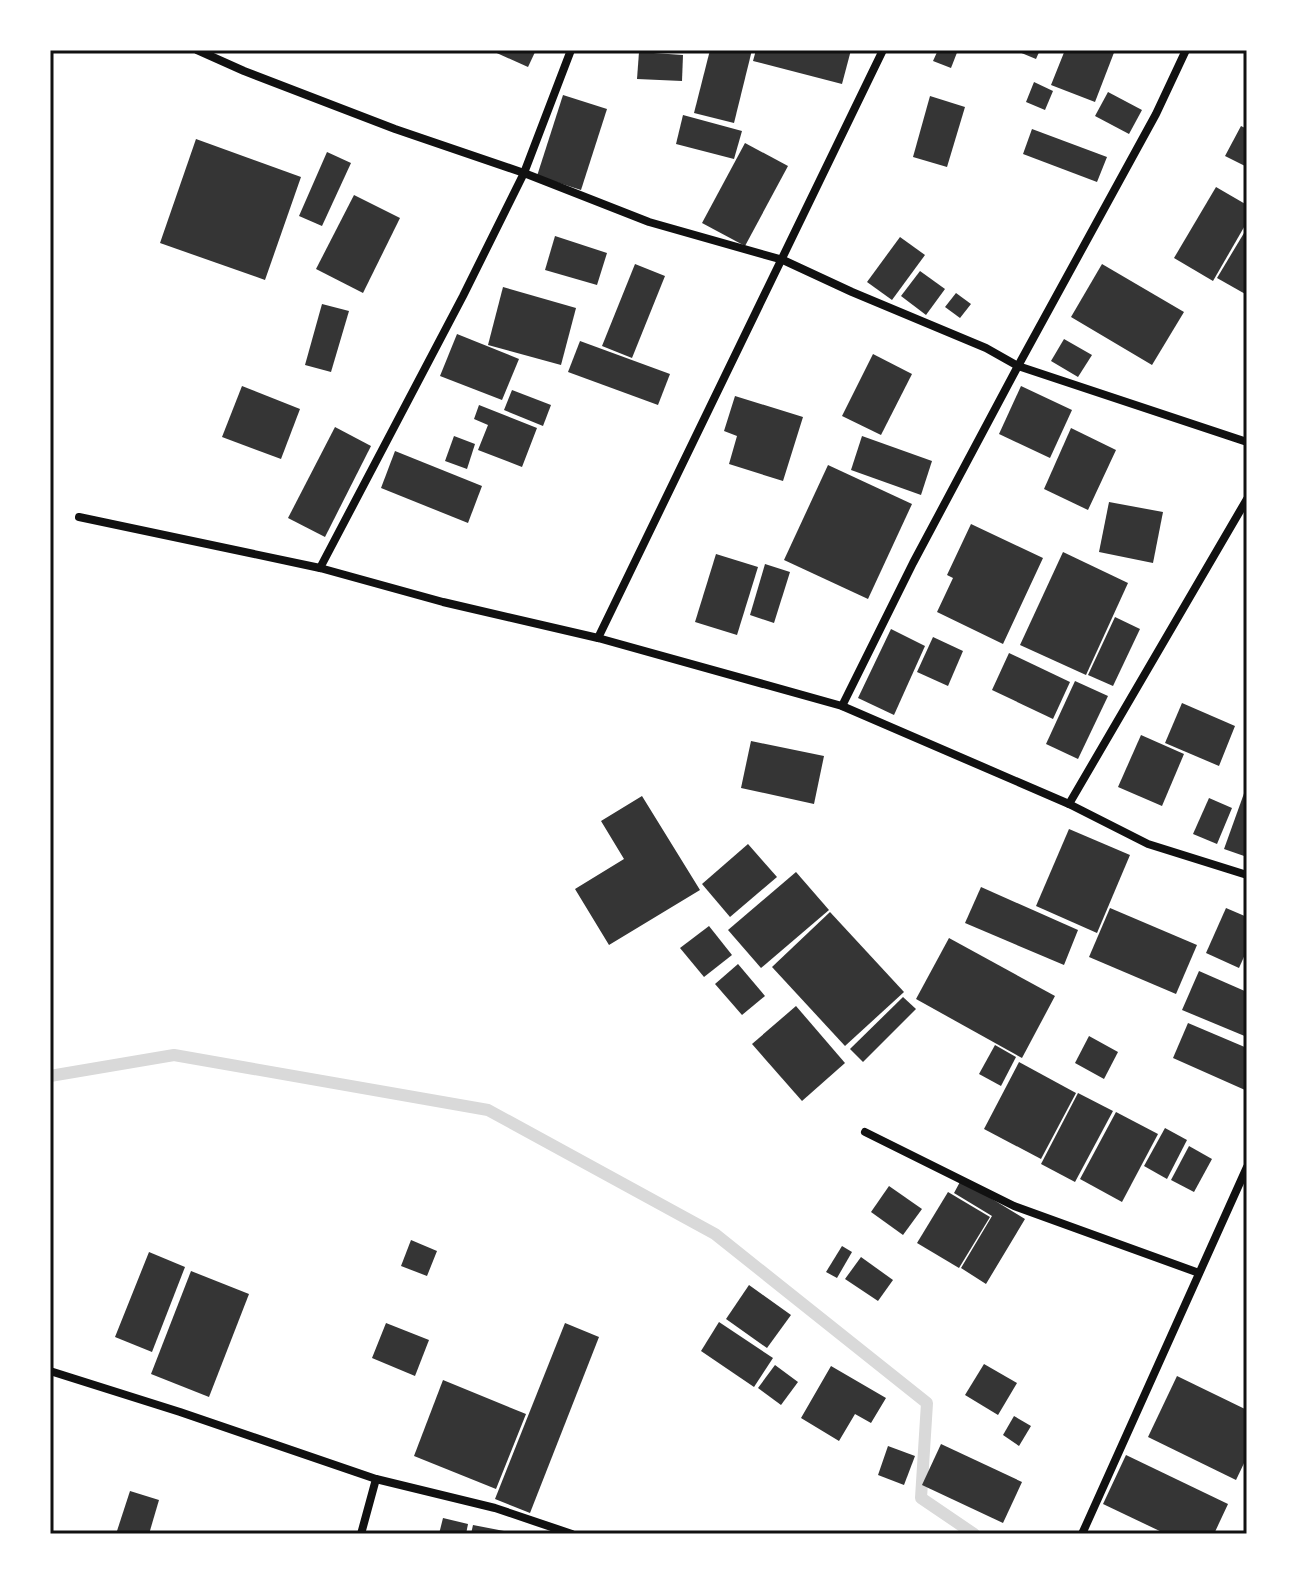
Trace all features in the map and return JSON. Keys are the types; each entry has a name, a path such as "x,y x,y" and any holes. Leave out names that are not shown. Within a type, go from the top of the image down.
{"street":[{"path":"197,50 395,129 524,173 649,222 783,260 986,348 1018,366 1247,442"},
{"path":"320,568 524,173 571,50"},
{"path":"598,638 883,50"},
{"path":"842,706 913,563 1156,114 1186,50"},
{"path":"1069,804 1247,499"},
{"path":"79,517 320,568 443,602 598,638 842,706 1069,804 1148,844 1247,875"},
{"path":"865,1132 1014,1206 1199,1273"},
{"path":"1082,1534 1247,1167"},
{"path":"50,1371 376,1479 495,1508 572,1534"},
{"path":"361,1534 376,1479"}],"building":[{"path":"490,50 536,50 528,67"},
{"path":"710,50 752,50 734,123 694,113"},
{"path":"756,50 851,50 842,84 753,61"},
{"path":"938,50 958,50 951,68 933,61"},
{"path":"1014,50 1040,50 1036,59"},
{"path":"1065,50 1115,50 1095,102 1051,85"},
{"path":"639,52 683,55 682,81 637,79"},
{"path":"1034,82 1053,91 1045,110 1026,102"},
{"path":"1108,92 1142,110 1129,134 1095,116"},
{"path":"563,95 607,109 581,190 537,176"},
{"path":"930,96 965,107 947,167 913,157"},
{"path":"683,115 742,131 734,159 676,144"},
{"path":"1241,126 1247,129 1247,167 1225,156"},
{"path":"1032,129 1107,157 1097,182 1023,154"},
{"path":"196,139 301,177 265,280 160,243"},
{"path":"745,143 788,166 745,246 702,223"},
{"path":"327,152 351,163 322,226 299,216"},
{"path":"1216,187 1247,205 1247,222 1213,281 1174,258"},
{"path":"354,195 400,218 363,293 316,269"},
{"path":"1247,228 1247,295 1217,278"},
{"path":"555,236 607,253 597,285 545,270"},
{"path":"900,237 925,255 892,300 867,282"},
{"path":"635,264 665,276 632,358 602,346"},
{"path":"1102,264 1184,312 1152,365 1071,317"},
{"path":"920,271 945,289 926,315 901,296"},
{"path":"503,287 576,308 561,365 488,345"},
{"path":"956,293 971,304 960,318 945,307"},
{"path":"322,304 349,311 331,372 305,365"},
{"path":"457,334 519,359 502,400 440,376"},
{"path":"1064,339 1092,355 1078,377 1051,361"},
{"path":"580,341 670,374 658,405 568,372"},
{"path":"873,354 912,374 881,435 842,416"},
{"path":"242,386 300,409 281,459 222,437"},
{"path":"1021,386 1072,410 1050,458 999,434"},
{"path":"512,390 551,405 543,426 504,410"},
{"path":"735,396 803,417 783,481 729,464 737,436 724,431"},
{"path":"479,405 537,428 522,467 478,450 488,425 474,419"},
{"path":"335,427 371,446 325,537 288,518"},
{"path":"1071,428 1116,450 1088,510 1044,489"},
{"path":"454,436 475,444 467,469 445,461"},
{"path":"862,436 932,461 921,495 851,470"},
{"path":"395,451 482,486 468,523 381,488"},
{"path":"828,465 912,504 868,599 784,560"},
{"path":"1109,502 1163,512 1153,563 1099,552"},
{"path":"971,524 1043,558 1003,644 937,612 953,578 947,575"},
{"path":"1063,552 1128,583 1086,675 1020,645"},
{"path":"716,554 758,567 737,635 695,622"},
{"path":"765,564 790,572 774,623 750,615"},
{"path":"1115,617 1140,629 1113,686 1088,675"},
{"path":"891,629 925,646 894,715 858,698"},
{"path":"933,637 963,651 948,686 917,672"},
{"path":"1009,653 1070,682 1053,719 992,690"},
{"path":"1075,681 1108,696 1078,759 1046,744"},
{"path":"1182,703 1235,726 1219,766 1165,743"},
{"path":"1141,735 1184,754 1162,806 1118,787"},
{"path":"751,741 824,756 814,804 741,788"},
{"path":"1247,785 1247,857 1224,849"},
{"path":"642,796 700,890 609,945 575,889 624,859 601,821"},
{"path":"1209,798 1232,808 1217,844 1193,834"},
{"path":"1069,829 1130,855 1097,933 1036,906"},
{"path":"748,844 777,877 730,917 702,884"},
{"path":"796,872 829,910 761,968 728,930"},
{"path":"981,887 1078,930 1064,965 965,923"},
{"path":"1110,908 1197,945 1176,994 1089,957"},
{"path":"1226,908 1247,917 1247,950 1239,968 1206,953"},
{"path":"830,912 904,992 845,1046 772,967"},
{"path":"709,926 732,955 704,977 680,948"},
{"path":"949,938 1055,996 1022,1058 916,999"},
{"path":"738,964 765,996 742,1015 715,984"},
{"path":"1199,971 1247,992 1247,1037 1182,1010"},
{"path":"903,997 916,1009 863,1062 850,1049"},
{"path":"796,1006 845,1063 802,1101 752,1044"},
{"path":"1188,1023 1247,1048 1245,1090 1173,1058"},
{"path":"1089,1036 1118,1052 1104,1079 1075,1063"},
{"path":"995,1045 1016,1057 1001,1086 979,1074"},
{"path":"1019,1062 1076,1093 1041,1159 984,1129"},
{"path":"1078,1093 1113,1111 1075,1182 1041,1164"},
{"path":"1116,1112 1158,1134 1122,1202 1080,1179"},
{"path":"1165,1128 1187,1140 1167,1179 1144,1166"},
{"path":"1189,1146 1212,1159 1194,1192 1171,1180"},
{"path":"961,1180 1025,1219 986,1284 961,1268 992,1216 954,1193"},
{"path":"889,1186 922,1209 903,1235 871,1212"},
{"path":"948,1192 990,1217 959,1268 917,1243"},
{"path":"411,1240 437,1251 427,1276 401,1266"},
{"path":"842,1246 852,1252 837,1278 826,1272"},
{"path":"149,1252 185,1267 152,1352 115,1337"},
{"path":"861,1257 893,1280 878,1301 845,1279"},
{"path":"191,1271 249,1294 209,1397 151,1374"},
{"path":"749,1285 791,1315 767,1348 726,1319"},
{"path":"719,1322 773,1358 754,1387 701,1351"},
{"path":"386,1323 429,1340 415,1376 372,1358"},
{"path":"565,1323 599,1337 530,1513 495,1499"},
{"path":"984,1364 1017,1383 998,1415 965,1395"},
{"path":"775,1365 798,1382 781,1405 758,1388"},
{"path":"831,1366 886,1398 871,1423 855,1414 839,1441 801,1418"},
{"path":"1177,1376 1247,1410 1247,1457 1236,1480 1148,1437"},
{"path":"443,1380 526,1414 496,1489 414,1456"},
{"path":"1014,1416 1031,1426 1019,1446 1003,1435"},
{"path":"941,1444 1022,1482 1003,1523 922,1485"},
{"path":"888,1446 915,1456 904,1485 878,1475"},
{"path":"1126,1455 1228,1504 1214,1534 1166,1534 1103,1504"},
{"path":"130,1491 159,1500 149,1534 116,1534"},
{"path":"443,1518 468,1524 466,1534 439,1534"},
{"path":"473,1525 504,1531 504,1534 471,1534"}],"waterway":[{"path":"50,1076 174,1055 488,1110 715,1234 927,1403 921,1498 974,1534"}]}
